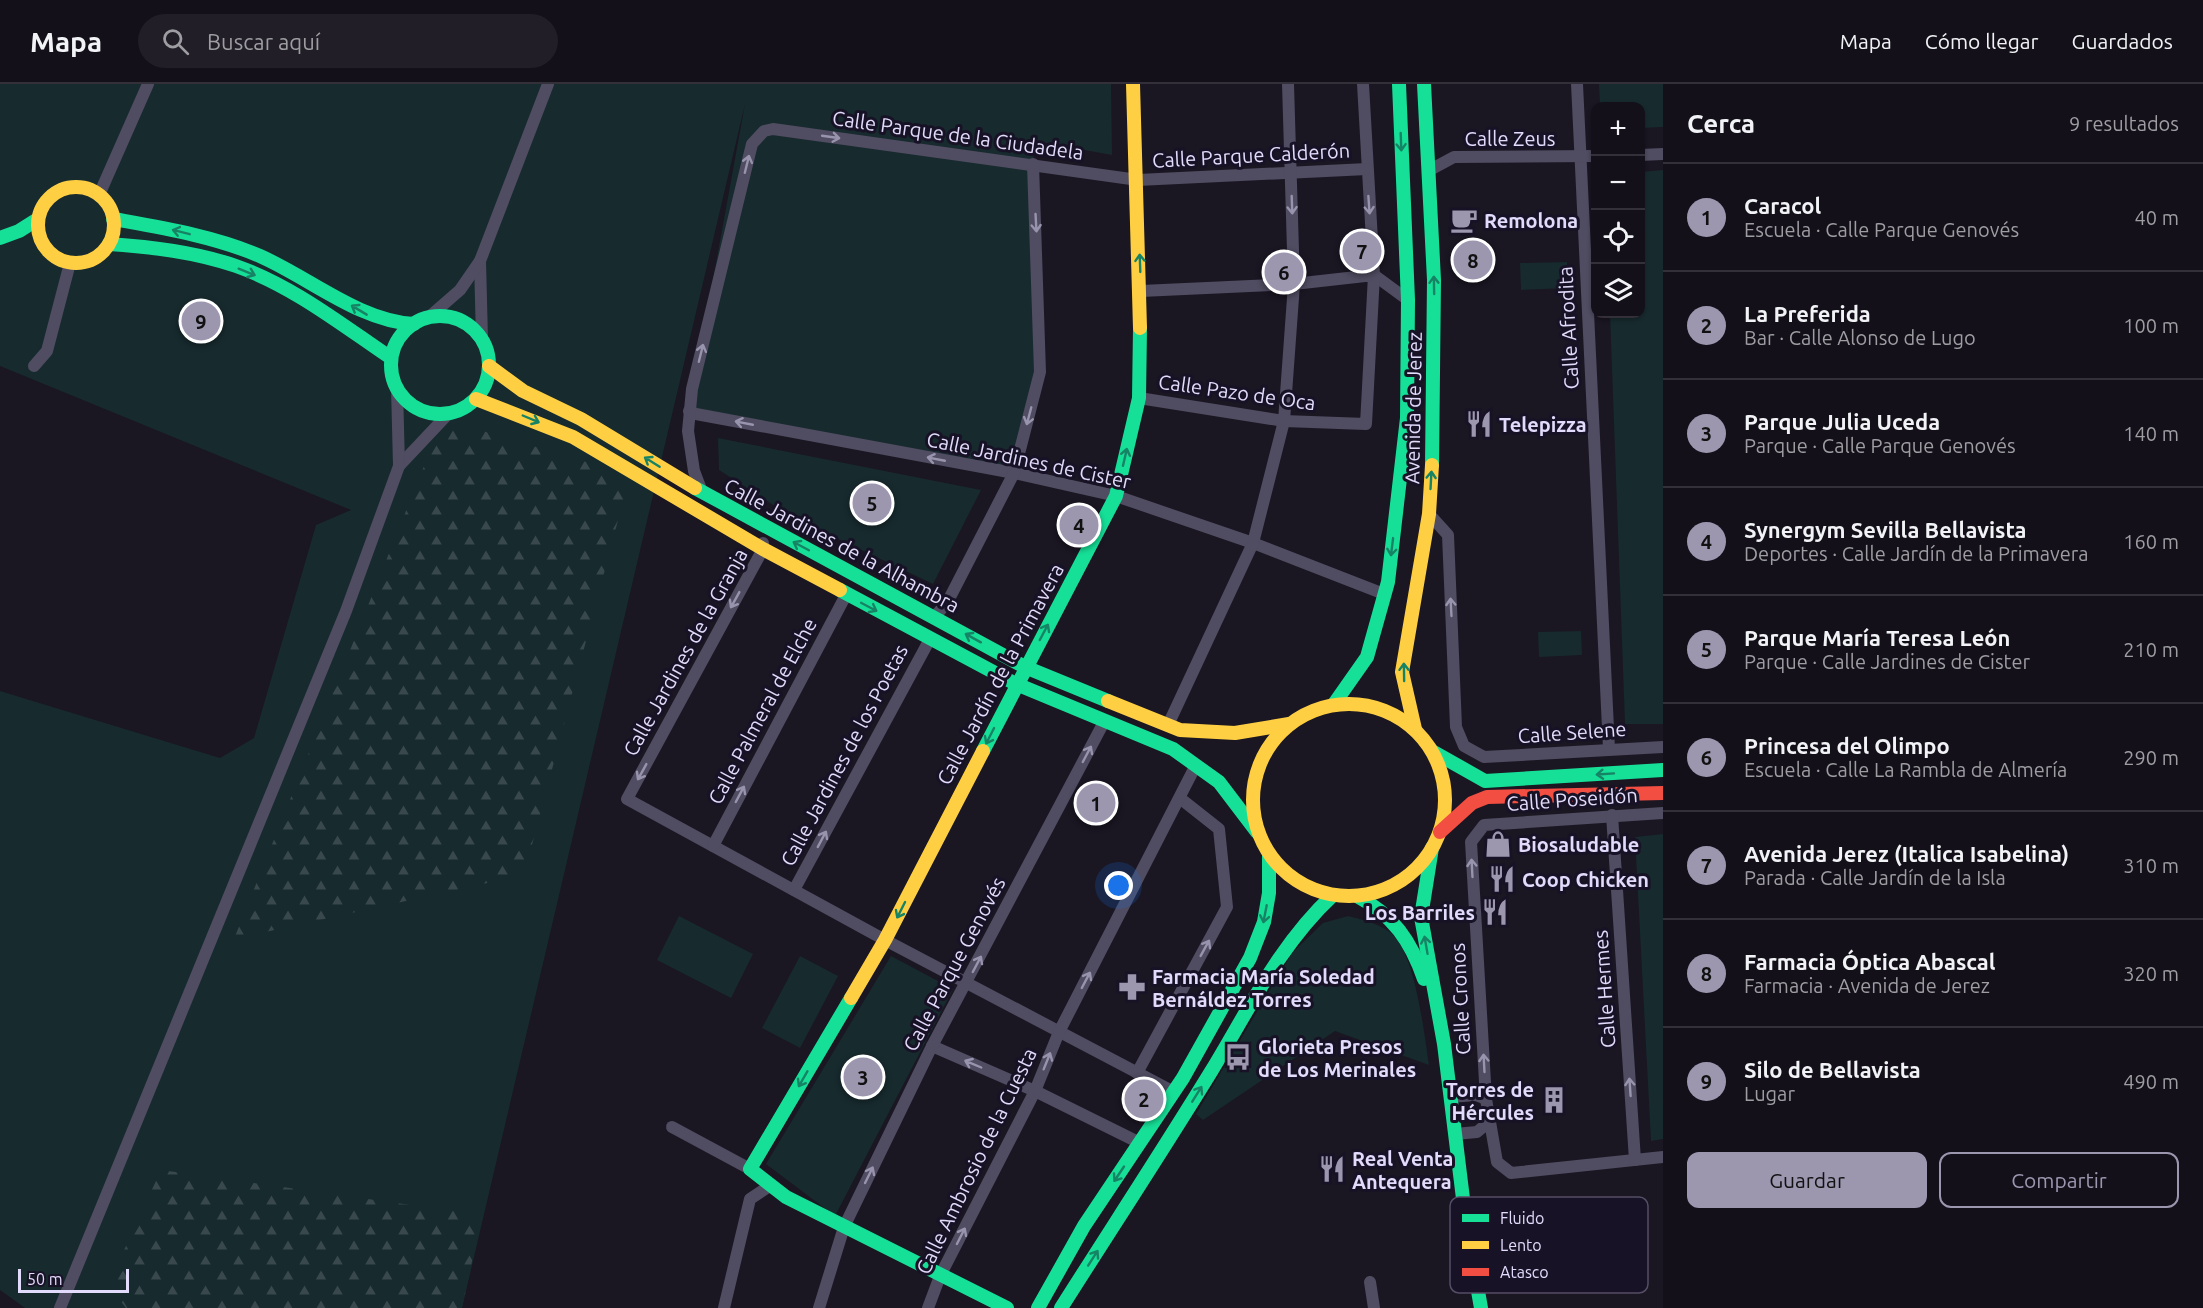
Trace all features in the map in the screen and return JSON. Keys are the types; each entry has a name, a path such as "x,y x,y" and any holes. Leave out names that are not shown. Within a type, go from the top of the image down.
{"street":[{"path":"99,195 148,84"},
{"path":"60,1308 346,611 399,466 397,388 392,373 392,358 401,336 414,324 429,317 460,290 480,261 548,84"},
{"name":"Calle Jardín de la Primavera","path":"750,1169 885,940 1016,684 1116,496 1139,398 1141,291 1133,84"},
{"path":"1168,725 1253,543 1284,421 1294,284 1288,84"},
{"path":"1362,84 1374,275"},
{"name":"Avenida de Jerez","path":"1334,704 1366,657 1384,594 1407,418 1408,300 1399,84"},
{"name":"Avenida de Jerez","path":"1414,729 1402,672 1429,514 1434,426 1434,280 1424,84"},
{"name":"Calle Afrodita","path":"1577,84 1609,749"},
{"name":"Calle Parque de la Ciudadela","path":"773,129 1138,180"},
{"name":"Calle Jardines de la Alhambra","path":"773,129 764,131 752,144 692,389 689,411 691,452 702,492 935,616 1025,667 1180,730 1235,733 1289,724"},
{"path":"1645,155 1663,154"},
{"name":"Calle Zeus","path":"1428,171 1454,158 1591,156"},
{"path":"935,616 947,603 1014,474 1040,372 1033,164"},
{"name":"Calle Parque Calderón","path":"1138,180 1367,169"},
{"path":"0,239 38,219 47,199 67,188 89,189 107,203 113,219 112,236 109,244 94,258 70,263 59,259 42,243 38,219"},
{"path":"113,219 177,231 237,248 316,285 373,318 394,325 414,324"},
{"path":"0,239 42,243"},
{"path":"109,244 150,246 215,259 255,274 312,306 392,358"},
{"path":"397,388 406,400 419,409 433,414 449,413 464,408 476,399 483,389 489,366 482,339 480,261"},
{"path":"34,366 47,351 70,263"},
{"path":"1141,291 1294,284 1374,275 1408,300"},
{"name":"Calle Pazo de Oca","path":"1139,398 1284,421 1366,424 1374,275"},
{"path":"429,317 444,316 459,320 472,328 482,339"},
{"path":"489,366 523,391 581,419 702,492"},
{"name":"Calle Jardines de la Alhambra","path":"476,399 497,405 573,437 707,518 846,595 1016,684 1173,749 1219,782 1257,832"},
{"name":"Calle Jardines de Cister","path":"689,411 1116,496 1253,543 1384,594"},
{"path":"399,466 449,413"},
{"name":"Calle Selene","path":"1429,514 1448,535 1456,727 1464,746 1484,758 1663,747"},
{"name":"Calle Jardines de la Granja","path":"713,846 627,799 763,549 767,535 780,535"},
{"name":"Calle Palmeral de Elche","path":"713,846 846,595"},
{"name":"Calle Jardines de los Poetas","path":"794,890 930,639"},
{"path":"1334,704 1363,705 1391,713 1414,729 1432,751 1444,784 1445,803 1440,832 1419,867 1383,891 1357,896 1333,895 1308,888 1287,874 1269,856 1257,832 1251,802 1256,773 1268,745 1289,724 1310,711 1334,704"},
{"name":"Calle Parque Genovés","path":"819,1308 844,1227 932,1046 967,984 1104,722"},
{"path":"1432,751 1485,782 1663,770"},
{"name":"Calle Ambrosio de la Cuesta","path":"928,1308 940,1276 1035,1091 1059,1032 1181,799 1196,765"},
{"path":"1440,832 1472,804 1487,797 1663,793"},
{"path":"1137,1073 1227,907 1219,830 1181,799"},
{"name":"Calle Poseidón","path":"1471,842 1484,825 1612,821 1663,813"},
{"name":"Calle Hermes","path":"1612,821 1635,1160"},
{"name":"Calle Cronos","path":"1471,842 1486,1099 1497,1162 1511,1173 1663,1157"},
{"path":"713,846 967,984 1174,1092"},
{"path":"1432,848 1421,917 1444,1044 1463,1197"},
{"path":"1038,1308 1084,1226 1174,1092 1250,958 1264,922 1269,893 1269,856"},
{"path":"1062,1308 1211,1071 1285,948 1308,919 1333,895"},
{"path":"1357,896 1375,904 1406,934 1420,969 1444,1044"},
{"path":"932,1046 1035,1091 1140,1143"},
{"path":"1450,1097 1476,1095 1486,1099"},
{"path":"1455,1134 1477,1132 1490,1121"},
{"path":"672,1127 750,1169 786,1197 1007,1308"},
{"path":"724,1308 750,1199 771,1185"},
{"path":"1370,1282 1374,1308"},
{"path":"1478,1293 1481,1308"}],"green space":[{"path":"0,84 1111,84 1112,155 1035,141 1033,164 1040,372 1014,473 689,411 745,104 462,1308 25,1308 0,1290 0,691 220,758 254,738 316,525 351,510 0,366"},
{"path":"1599,84 1663,84 1663,127 1645,128 1645,102 1600,102"},
{"path":"1663,170 1663,724 1625,724 1610,318 1645,318 1645,172"},
{"path":"1567,262 1568,288 1521,290 1520,263"},
{"path":"443,419 630,475 524,875 234,939"},
{"path":"718,438 981,490 933,584 790,516 719,470"},
{"path":"1581,631 1582,655 1539,657 1538,632"},
{"path":"1663,834 1663,1139 1651,1141 1635,837"},
{"path":"679,916 753,954 731,998 657,960"},
{"path":"1348,916 1384,928 1402,947 1418,997 1429,1065 1335,1031 1203,1120 1196,1114 1292,953 1323,923"},
{"path":"800,956 838,976 800,1048 762,1028"},
{"path":"891,956 953,989 835,1216 766,1164"},
{"path":"161,1170 482,1215 462,1308 126,1308 108,1285"}],"traffic: fast":[{"path":"1334,704 1367,657 1388,582 1407,418 1408,300 1399,84"},
{"path":"1424,84 1434,280 1432,465"},
{"path":"0,238 19,231 38,219"},
{"path":"113,219 188,233 242,249 279,265 354,307 394,321 414,324"},
{"path":"109,244 189,254 221,261 257,274 317,307 391,358"},
{"path":"440,316 459,320 474,331 485,346 489,365 485,384 474,399 459,410 440,414 421,410 406,399 395,384 391,365 395,346 406,331 421,320 440,316"},
{"path":"983,751 1116,496 1139,398 1140,328"},
{"path":"695,488 1025,667 1108,701"},
{"path":"840,590 1016,684 1173,749 1219,782 1257,832"},
{"path":"1432,751 1485,781 1663,770"},
{"path":"1432,848 1421,917 1444,1044 1463,1197"},
{"path":"1038,1308 1084,1226 1183,1078 1250,958 1264,922 1269,893 1269,856"},
{"path":"1061,1308 1212,1070 1266,978 1297,934 1333,895"},
{"path":"1357,896 1370,903 1399,930 1407,941 1424,979"},
{"path":"851,998 750,1169 786,1197 1007,1308"},
{"path":"1478,1293 1481,1308"}],"traffic: slow":[{"path":"1133,84 1140,328"},
{"path":"76,187 90,190 103,198 111,211 114,225 111,239 103,252 90,260 76,263 62,260 49,252 41,239 38,225 41,211 49,198 62,190 76,187"},
{"path":"489,366 523,391 581,419 695,488"},
{"path":"476,399 573,437 763,549 840,590"},
{"path":"1415,729 1402,672 1429,514 1432,465"},
{"path":"1108,701 1180,730 1235,733 1289,724"},
{"path":"1340,704 1358,704 1386,711 1417,732 1438,763 1445,800 1438,837 1417,868 1386,889 1358,896 1340,896 1304,885 1275,861 1264,845 1257,828 1253,809 1253,791 1264,755 1288,726 1304,715 1321,708 1340,704"},
{"path":"851,998 885,940 983,751"}],"traffic: jam":[{"path":"1440,832 1472,803 1487,797 1663,793"}],"place":[{"name":"Remolona","path":"1464,220"},
{"name":"Avenida Jerez (Italica Isabelina)","path":"1362,251"},
{"name":"Farmacia Óptica Abascal","path":"1473,260"},
{"name":"Princesa del Olimpo","path":"1284,272"},
{"name":"Silo de Bellavista","path":"201,321"},
{"name":"Telepizza","path":"1479,424"},
{"name":"Parque María Teresa León","path":"872,503"},
{"name":"Synergym Sevilla Bellavista","path":"1079,525"},
{"name":"Caracol","path":"1096,803"},
{"name":"Biosaludable","path":"1498,844"},
{"name":"Coop Chicken","path":"1502,879"},
{"name":"Los Barriles","path":"1495,912"},
{"name":"Farmacia María Soledad Bernáldez Torres","path":"1132,987"},
{"name":"Glorieta Presos de Los Merinales","path":"1238,1057"},
{"name":"Parque Julia Uceda","path":"863,1077"},
{"name":"La Preferida","path":"1144,1099"},
{"name":"Torres de Hércules","path":"1554,1100"},
{"name":"Real Venta Antequera","path":"1332,1169"}]}
